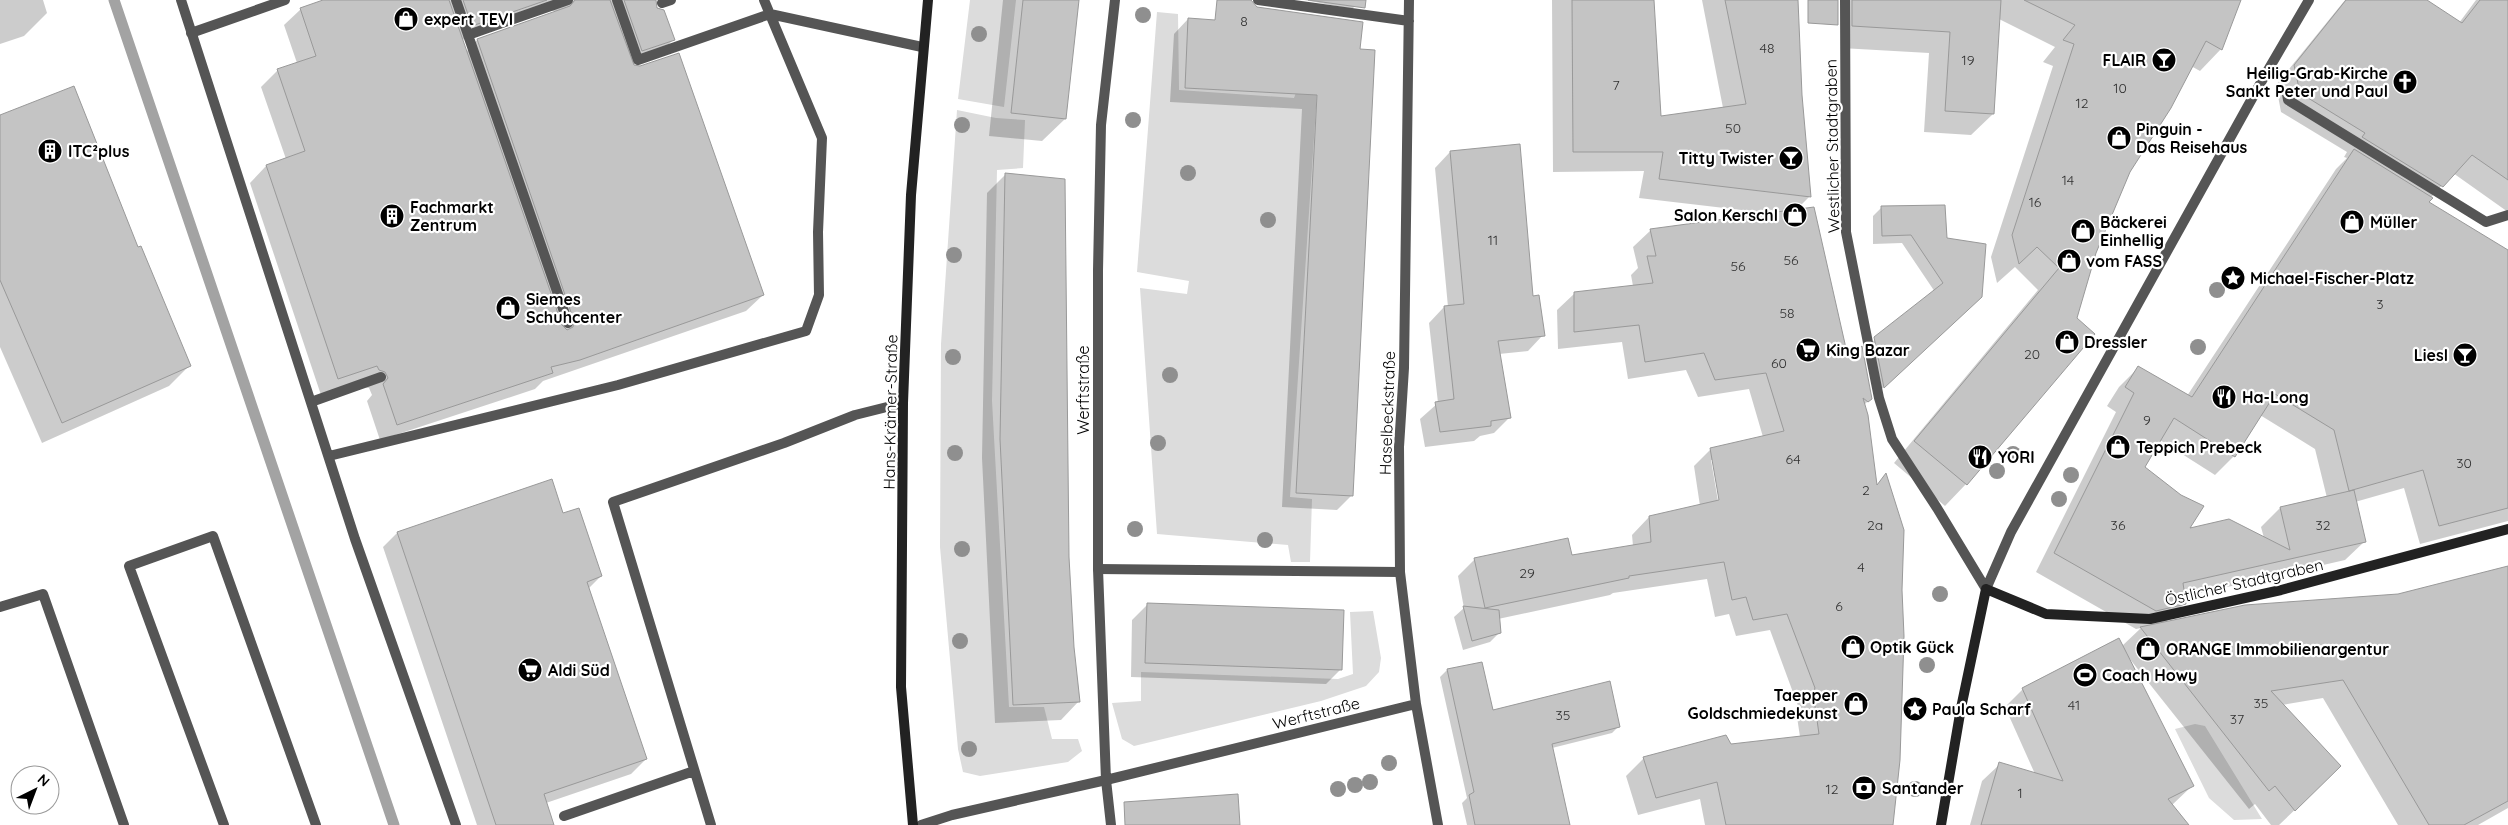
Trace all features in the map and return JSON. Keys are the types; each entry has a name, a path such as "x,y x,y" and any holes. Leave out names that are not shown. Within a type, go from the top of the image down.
{"main road":[{"name":"Hans-Krämer-Straße","path":"913,825 901,687 903,403 911,195 922,47 928,0"},
{"name":"Östlicher Stadtgraben","path":"1986,590 2046,614 2150,619 2281,590 2508,529"},
{"path":"1941,825 1961,708 1986,590"}],"street":[{"path":"181,0 355,539 456,825"},
{"path":"191,33 285,0"},
{"path":"456,0 568,323"},
{"path":"468,35 568,0"},
{"path":"617,0 638,60 770,14 842,31 880,36 922,47"},
{"path":"329,456 618,385 806,331 819,295 818,232 822,138 764,0"},
{"name":"Werftstraße","path":"1106,780 1098,569 1098,270 1101,125 1115,0"},
{"path":"1258,0 1409,21"},
{"name":"Haselbeckstraße","path":"1409,0 1404,358 1399,447 1400,572 1416,704 1438,825"},
{"name":"Westlicher Stadtgraben","path":"1845,0 1846,232 1879,398 1892,440 1937,508 1986,590"},
{"path":"1986,590 2011,532 2264,77 2309,0"},
{"path":"2287,94 2288,100 2486,222 2508,215"},
{"path":"311,402 381,376"},
{"path":"711,825 613,502 784,443 855,415 903,403"},
{"path":"224,825 129,566 213,536 316,825"},
{"path":"1098,569 1400,572"},
{"path":"0,607 43,594 124,825"},
{"name":"Werftstraße","path":"921,825 952,815 1106,780 1416,704"},
{"path":"564,816 694,771"},
{"path":"1106,780 1111,825"}],"shaded area":[{"path":"970,0 1016,0 1004,107 958,99"},
{"path":"1157,12 1178,14 1179,90 1294,98 1297,90 1317,92 1290,497 1312,499 1310,562 1291,562 1288,545 1157,534 1140,288 1187,294 1189,281 1137,272"},
{"path":"957,110 996,118 1025,120 1023,168 997,170 992,401 1009,707 1044,707 1052,739 1078,739 1082,751 1068,762 980,776 963,772 958,749 940,547 941,344"},
{"path":"1373,611 1381,658 1379,672 1366,686 1321,701 1134,746 1122,739 1112,703 1141,701 1141,672 1338,679 1353,674 1350,612"},
{"path":"2195,724 2205,726 2262,819 2234,820 2209,798 2175,729"}],"building":[{"path":"323,0 449,0 562,325 567,330 573,327 574,321 477,39 570,6 575,0 610,0 634,65 640,66 679,53 764,295 580,360 551,367 553,373 397,425 383,384 388,378 385,372 379,370 377,366 338,379 266,165 305,151 277,69 316,56 300,8"},
{"path":"463,0 547,0 472,26"},
{"path":"624,0 656,0 657,8 664,10 675,40 642,51"},
{"path":"1023,0 1079,0 1066,119 1011,113"},
{"path":"1217,0 1251,0 1257,7 1363,22 1360,49 1375,50 1353,496 1296,493 1317,95 1185,88 1188,18 1215,20"},
{"path":"1308,0 1366,0 1365,8"},
{"path":"1572,0 1654,0 1661,116 1746,104 1725,0 1798,0 1802,95 1811,197 1659,179 1663,152 1573,152"},
{"path":"1808,0 1838,0 1838,25 1808,23"},
{"path":"1852,0 2001,0 1994,114 1945,111 1950,32 1852,26"},
{"path":"2024,0 2241,0 2222,50 2206,41 2171,108 2130,172 2096,253 2077,318 2095,334 1967,485 1914,441 2059,268 2037,247 2019,264 2012,235 2074,44 2063,40 2075,25"},
{"name":"Heilig-Grab-Kirche Sankt Peter und Paul","path":"2346,0 2427,0 2462,23 2480,0 2508,0 2508,180 2472,155 2443,187 2362,137 2365,133 2300,93 2294,65"},
{"path":"74,86 138,247 141,246 191,366 62,423 0,280 0,115"},
{"path":"1520,144 1533,296 1539,295 1545,336 1498,341 1511,418 1491,421 1491,426 1440,432 1435,402 1454,399 1444,306 1464,304 1450,151"},
{"path":"2354,149 2433,198 2429,202 2508,250 2508,508 2439,526 2423,470 2349,491 2334,430 2275,394 2235,457 2174,418 2145,467 2181,495 2204,506 2190,528 2229,519 2290,550 2280,507 2354,490 2366,542 2183,583 2186,604 2156,611 2054,553 2134,393 2125,387 2138,366 2192,397"},
{"path":"1005,173 1065,179 1069,557 1074,647 1080,702 1013,705 1000,439"},
{"path":"1945,205 1947,238 1986,244 1982,297 1884,388 1874,337 1943,283 1911,235 1882,236 1881,206"},
{"path":"1814,207 1848,357 1862,346 1872,399 1868,402 1863,398 1868,415 1877,485 1886,473 1904,530 1902,590 1904,636 1900,760 1893,825 1726,825 1717,782 1656,798 1643,757 1726,735 1731,744 1819,734 1813,692 1815,688 1787,614 1753,620 1746,597 1732,600 1724,562 1629,576 1629,578 1485,608 1474,558 1568,538 1572,555 1651,542 1649,516 1719,500 1710,448 1784,431 1766,373 1715,380 1704,353 1645,362 1639,325 1574,332 1574,292 1653,283 1647,256 1656,256 1650,229"},
{"name":"Aldi Süd","path":"552,479 563,513 579,508 602,576 587,582 647,759 544,794 554,825 496,825 397,532"},
{"path":"2508,566 2508,801 2464,825 2429,825 2343,680 2271,691 2341,766 2295,811 2275,786 2269,791 2140,627 2245,605 2398,594"},
{"path":"1147,603 1344,610 1342,670 1145,663"},
{"path":"1463,606 1499,610 1501,633 1472,641"},
{"path":"2119,638 2194,786 2168,799 2189,825 1981,825 1999,762 2063,781 2022,688"},
{"path":"1482,662 1493,710 1610,681 1620,727 1552,744 1570,825 1475,825 1469,795 1474,792 1447,669"},
{"path":"1238,794 1240,825 1125,825 1124,802"}],"waterway":[{"path":"114,0 394,825"}],"place":[{"name":"expert TEVI","path":"406,19"},
{"name":"FLAIR","path":"2164,60"},
{"name":"Heilig-Grab-Kirche Sankt Peter und Paul","path":"2405,82"},
{"name":"Pinguin - Das Reisehaus","path":"2119,138"},
{"name":"ITC²plus","path":"50,151"},
{"name":"Titty Twister","path":"1791,158"},
{"name":"Salon Kerschl","path":"1795,215"},
{"name":"Fachmarkt Zentrum","path":"392,216"},
{"name":"Müller","path":"2352,222"},
{"name":"Bäckerei Einhellig","path":"2083,231"},
{"name":"vom FASS","path":"2069,261"},
{"name":"Michael-Fischer-Platz","path":"2233,278"},
{"name":"Siemes Schuhcenter","path":"508,308"},
{"name":"Dressler","path":"2067,342"},
{"name":"King Bazar","path":"1808,350"},
{"name":"Liesl","path":"2465,355"},
{"name":"Ha-Long","path":"2224,397"},
{"name":"Teppich Prebeck","path":"2118,447"},
{"name":"YORI","path":"1980,457"},
{"name":"Optik Gück","path":"1853,647"},
{"name":"ORANGE Immobilienargentur","path":"2148,649"},
{"name":"Aldi Süd","path":"530,670"},
{"name":"Coach Howy","path":"2085,675"},
{"name":"Taepper Goldschmiedekunst","path":"1856,704"},
{"name":"Paula Scharf","path":"1915,709"},
{"name":"Santander","path":"1864,788"}]}
